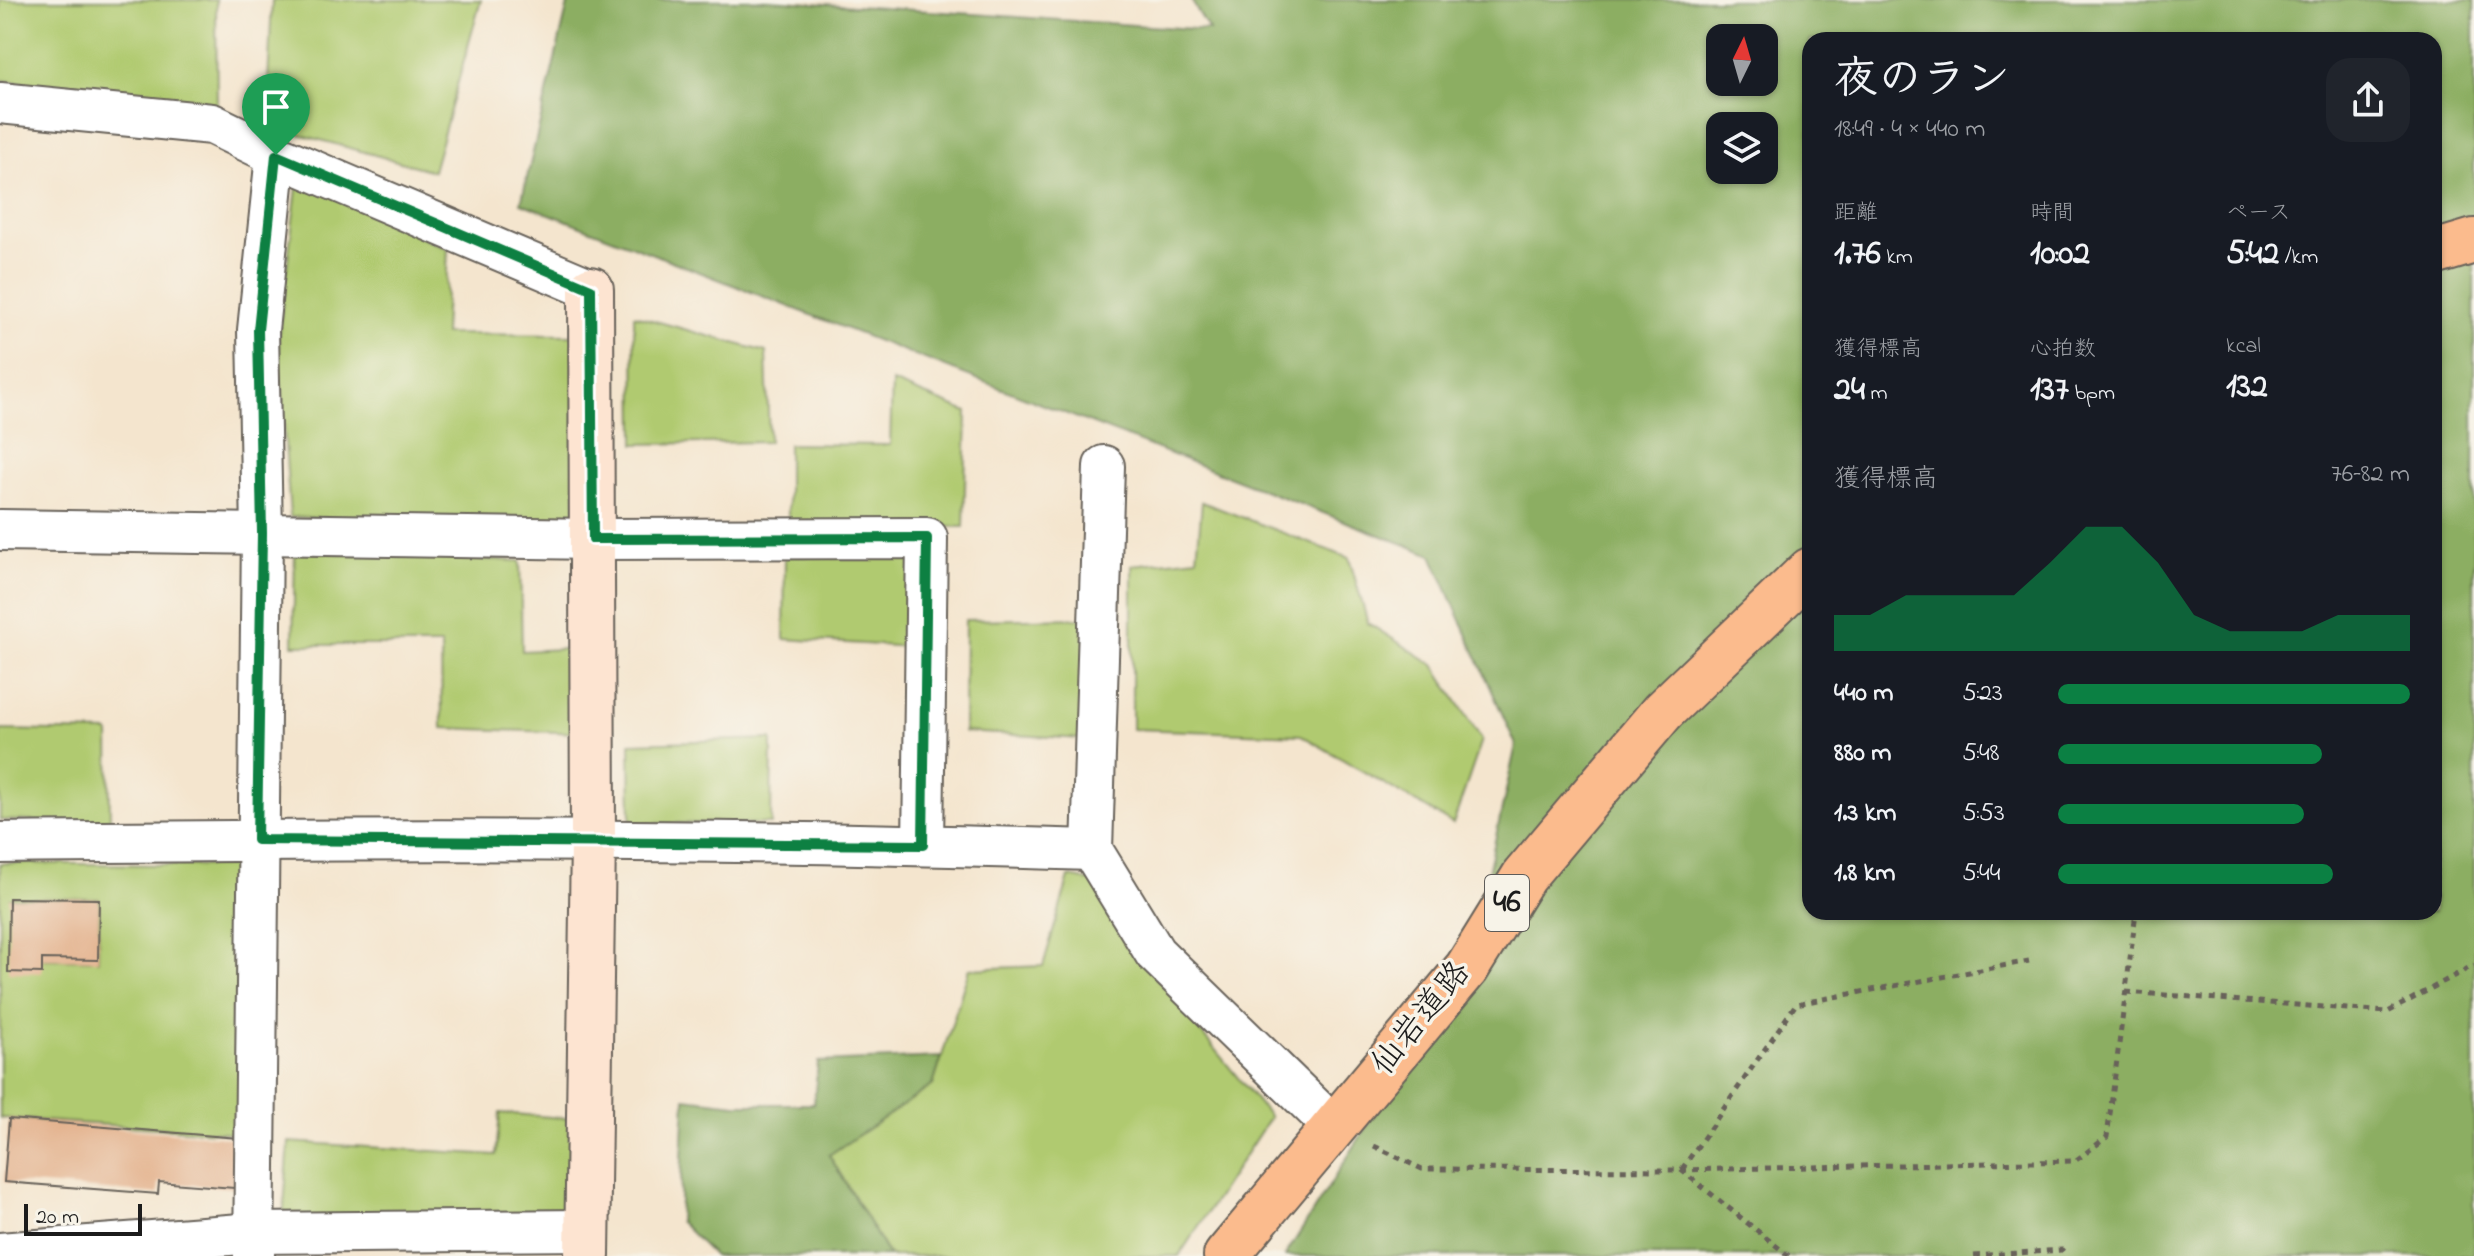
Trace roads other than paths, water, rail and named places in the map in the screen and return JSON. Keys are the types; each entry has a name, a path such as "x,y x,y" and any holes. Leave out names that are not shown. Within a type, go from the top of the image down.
{"highway":[{"path":"2442,251 2474,241"},
{"name":"仙岩道路","path":"1226,1256 1467,968 1524,876 1663,711 1802,578"}],"street":[{"path":"0,103 212,124 276,155 591,289 593,539 593,840 587,1243 254,1244 0,1253"},
{"path":"254,1244 262,533 258,330 276,155"},
{"path":"1104,466 1092,850 1155,953 1333,1126"},
{"path":"0,530 593,539 927,538 923,845"},
{"path":"0,843 593,840 1092,850"}]}
